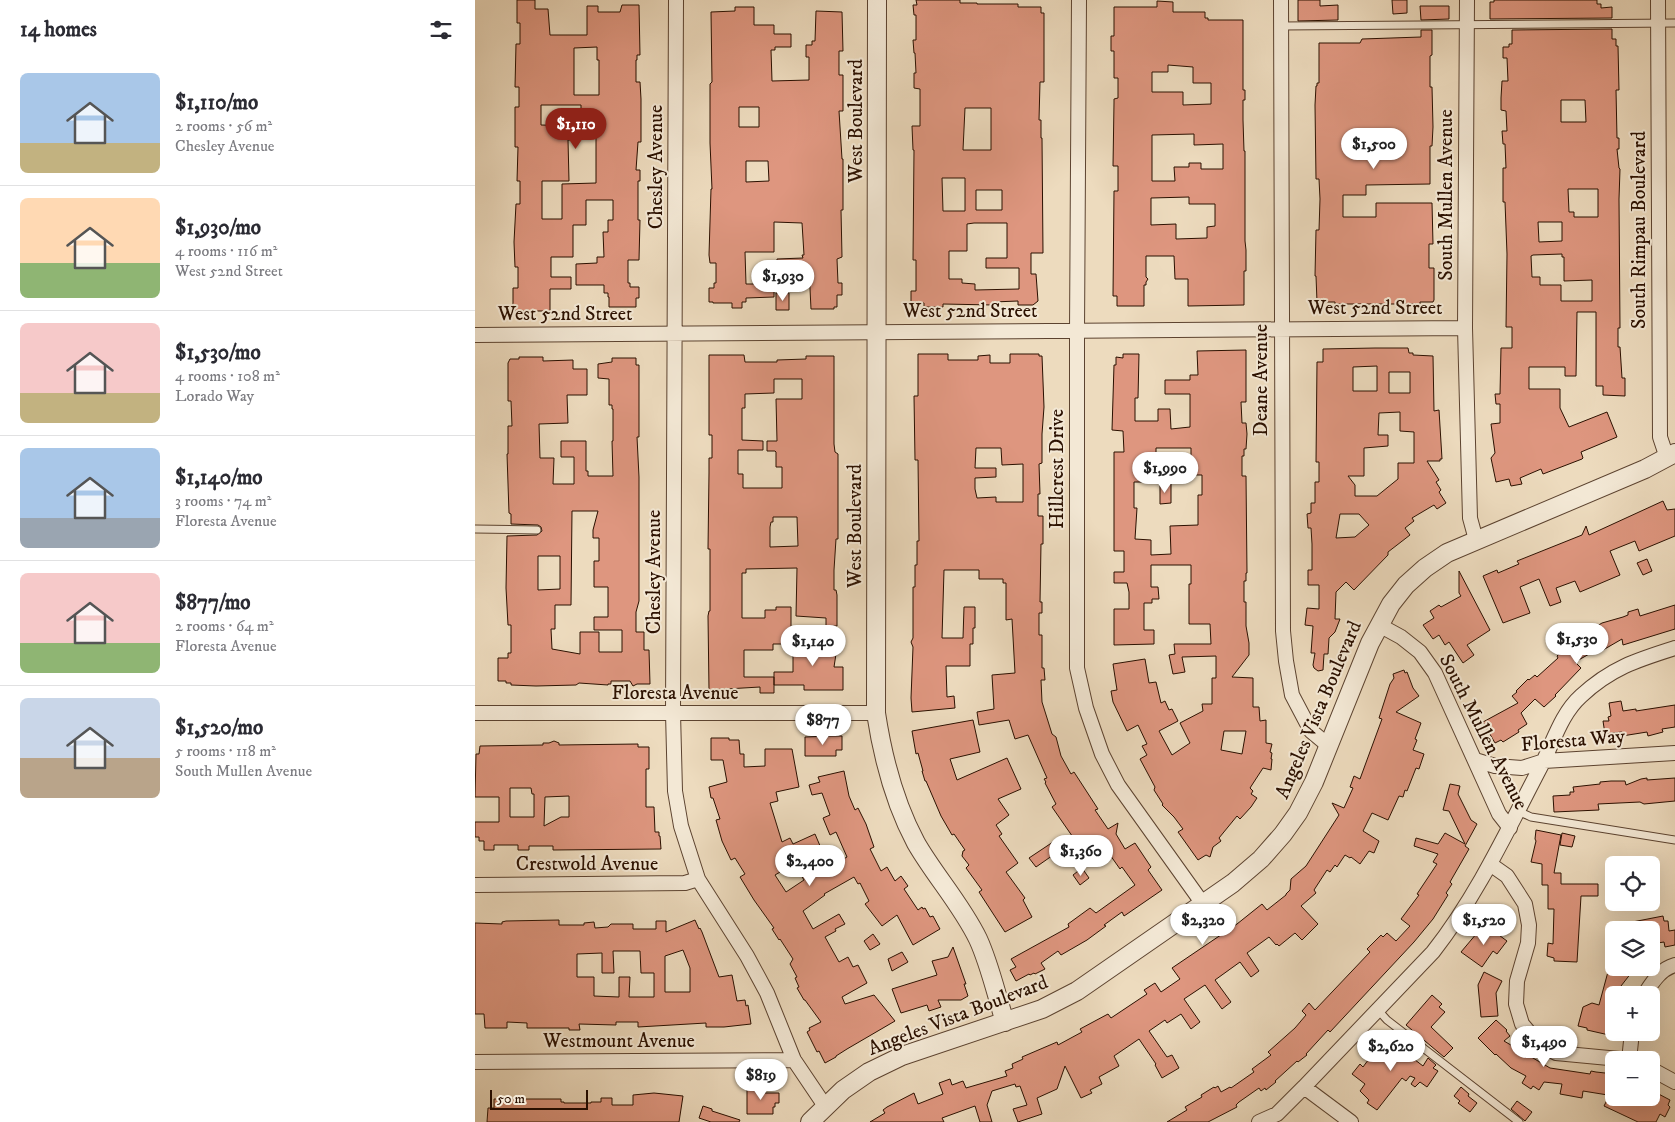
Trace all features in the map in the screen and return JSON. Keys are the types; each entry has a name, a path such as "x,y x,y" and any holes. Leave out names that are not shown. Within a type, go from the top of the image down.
{"street":[{"name":"Chesley Avenue","path":"676,0 673,713 675,791 681,826 698,879 747,956 767,993 794,1060 825,1106"},
{"name":"West Boulevard","path":"877,0 875,713 891,786 902,813 917,844 966,916 978,940 1005,1022"},
{"name":"Hillcrest Drive","path":"1079,0 1077,668 1086,708 1102,754 1118,785 1203,904"},
{"name":"Deane Avenue","path":"1281,0 1283,630 1285,661 1292,695 1311,730 1329,746"},
{"name":"South Mullen Avenue","path":"1467,0 1465,328 1470,518 1476,540"},
{"name":"South Rimpau Boulevard","path":"1658,0 1660,436 1671,456"},
{"name":"West 52nd Street","path":"475,335 1465,328"},
{"name":"Angeles Vista Boulevard","path":"810,1122 843,1090 869,1072 902,1056 1042,1009 1077,991 1233,883 1261,859 1298,813 1315,782 1379,625 1391,604 1406,585 1425,568 1447,553 1671,456"},
{"name":"South Mullen Avenue","path":"1277,1118 1304,1087 1433,952 1464,909 1510,828 1499,814 1435,672 1420,652 1401,637 1379,625"},
{"path":"1510,828 1563,719 1580,697 1608,674 1637,660 1675,648"},
{"name":"Floresta Avenue","path":"475,713 875,713"},
{"name":"Floresta Way","path":"1475,760 1495,766 1522,768 1544,761 1675,753"},
{"path":"1490,864 1507,876 1525,904 1529,925 1528,943 1517,981 1516,1004 1522,1024 1538,1043 1555,1053 1605,1058"},
{"name":"Crestwold Avenue","path":"475,884 685,883 698,879"},
{"path":"1650,986 1655,978 1675,965"},
{"name":"Westmount Avenue","path":"475,1062 794,1060"},
{"path":"1660,1074 1675,1082"},
{"path":"1304,1087 1351,1122"},
{"path":"1259,1122 1277,1118"}],"lane":[{"path":"1281,26 1675,24"},
{"path":"475,529 537,530"},
{"path":"1518,811 1531,817 1675,840"},
{"path":"1378,1010 1387,1020 1519,1122"}],"building":[{"path":"517,0 535,0 535,9 548,9 550,35 587,35 587,6 598,6 598,12 620,12 622,5 639,5 640,55 637,55 636,60 636,82 640,82 641,142 638,142 636,170 640,170 640,181 638,181 638,220 640,220 639,260 628,260 628,283 630,283 630,287 639,287 639,298 636,298 636,307 609,307 609,297 608,293 604,293 604,285 576,285 576,264 597,263 597,257 604,257 603,232 608,232 608,220 613,220 613,200 586,200 586,225 573,225 573,257 551,257 551,277 571,277 571,289 550,289 550,311 513,311 513,288 518,288 518,267 515,267 514,242 516,204 520,204 520,181 517,181 518,147 515,147 515,107 519,107 519,87 515,87 516,44 520,44 520,23 517,23","holes":["597,47 599,95 574,95 574,48","541,105 581,105 581,126 541,125","596,136 596,183 562,184 562,219 542,219 542,181 569,181 568,140 573,140 573,137"]},
{"path":"916,0 960,0 960,3 1018,4 1018,7 1041,7 1041,13 1044,13 1044,82 1040,82 1039,120 1041,120 1042,138 1043,253 1031,253 1031,274 1036,274 1038,301 1033,305 1018,305 1018,301 993,302 993,305 943,304 943,307 924,307 924,303 911,303 911,291 916,291 916,260 913,260 914,150 912,126 920,126 920,89 914,88 914,73 916,73 913,40 916,40 916,15 914,15 913,5 917,5","holes":["965,108 991,108 991,150 963,150","942,178 965,178 965,211 943,211","976,190 1002,190 1002,210 976,210","1007,223 1007,258 986,258 986,268 1019,268 1019,289 975,290 975,284 962,283 962,279 949,279 949,251 967,251 967,224"]},
{"path":"1298,0 1320,0 1320,6 1338,5 1338,20 1298,21"},
{"path":"1392,0 1407,0 1407,13 1393,14"},
{"path":"1494,0 1597,0 1597,4 1601,4 1601,8 1612,7 1612,18 1490,19 1490,2 1494,2"},
{"path":"1157,1 1173,2 1173,12 1205,12 1205,18 1208,18 1208,20 1243,20 1246,250 1244,305 1188,306 1188,279 1175,279 1174,256 1146,256 1146,277 1148,279 1146,285 1144,285 1144,306 1117,306 1117,296 1113,296 1114,191 1118,191 1118,166 1113,166 1114,99 1118,98 1118,78 1114,78 1114,51 1111,51 1111,36 1114,36 1114,7 1157,7","holes":["1168,65 1193,67 1193,83 1211,83 1211,104 1183,105 1183,92 1152,92 1152,72 1168,72","1194,134 1194,145 1223,144 1223,169 1201,169 1201,163 1189,163 1189,167 1174,167 1175,181 1152,181 1152,135","1189,197 1189,204 1215,204 1215,226 1207,227 1207,238 1176,239 1176,224 1151,225 1151,198"]},
{"path":"1420,6 1449,6 1449,19 1421,20"},
{"path":"735,7 754,7 754,25 774,25 774,34 791,34 791,47 775,47 775,50 771,50 772,81 809,80 809,57 806,57 806,45 812,45 812,41 815,41 816,11 842,12 843,51 839,51 839,75 843,75 843,111 839,111 843,159 843,210 841,210 842,257 837,259 838,283 842,283 842,295 837,295 837,307 834,307 834,309 811,309 809,269 777,270 777,259 803,258 802,223 774,222 774,252 745,252 746,284 774,284 774,297 746,298 746,302 742,302 742,308 732,308 732,303 709,302 709,288 714,288 714,283 716,283 716,263 710,263 709,255 712,189 710,143 710,84 712,82 711,12 735,11","holes":["739,107 759,107 759,127 739,127","746,161 768,161 769,181 746,182"]},
{"path":"1612,29 1612,39 1616,39 1616,46 1618,46 1619,90 1616,90 1617,138 1619,138 1619,149 1617,149 1620,169 1620,328 1618,328 1618,347 1620,347 1622,378 1625,378 1625,396 1603,395 1603,386 1596,386 1596,312 1577,312 1576,376 1565,376 1565,367 1529,367 1529,389 1560,389 1560,408 1569,427 1607,412 1617,437 1581,452 1582,459 1543,474 1541,469 1520,478 1522,484 1511,486 1509,479 1496,482 1491,458 1495,453 1491,424 1500,423 1500,404 1496,404 1495,394 1500,394 1501,348 1512,348 1512,327 1506,327 1507,254 1505,202 1503,202 1503,168 1506,168 1505,144 1503,144 1502,131 1507,131 1506,111 1501,110 1501,98 1502,81 1508,81 1507,58 1503,58 1503,47 1509,47 1509,44 1512,44 1512,30","holes":["1561,100 1585,100 1586,122 1561,122","1568,189 1598,189 1598,217 1574,217 1574,212 1569,212","1538,222 1562,222 1562,241 1539,242","1562,254 1562,257 1564,257 1564,281 1592,280 1592,301 1561,301 1561,285 1540,285 1540,277 1532,277 1531,256"]},
{"path":"1421,30 1432,30 1430,87 1432,87 1433,127 1432,146 1430,146 1430,184 1366,185 1366,195 1343,195 1343,217 1376,217 1376,203 1432,203 1433,244 1429,244 1429,268 1434,268 1434,300 1433,302 1420,302 1420,304 1335,304 1335,302 1317,302 1315,276 1316,230 1319,230 1320,199 1319,179 1316,179 1315,105 1316,86 1319,83 1319,43 1360,43 1362,39 1421,37"},
{"path":"776,293 789,293 789,310 776,310"},
{"path":"1408,348 1409,353 1413,353 1413,355 1433,356 1434,411 1439,410 1442,459 1440,461 1427,461 1439,480 1436,482 1441,490 1439,492 1446,503 1437,509 1434,505 1412,518 1414,521 1405,528 1410,535 1388,552 1388,555 1354,590 1346,582 1336,592 1335,619 1340,619 1335,632 1329,638 1328,654 1324,654 1323,670 1318,671 1313,665 1315,653 1311,653 1313,626 1305,625 1307,608 1319,609 1319,585 1308,585 1308,570 1312,570 1312,544 1311,528 1308,528 1307,514 1311,513 1311,503 1315,503 1315,482 1319,482 1319,462 1316,462 1317,362 1323,362 1323,349","holes":["1377,366 1377,391 1353,391 1353,367","1389,372 1410,372 1410,393 1389,393","1400,412 1400,431 1414,432 1414,463 1398,463 1398,479 1377,496 1355,496 1355,485 1348,476 1364,476 1364,448 1388,446 1388,435 1378,435 1379,413","1340,514 1359,514 1369,525 1355,537 1336,538"]},
{"path":"1246,350 1246,402 1241,402 1242,423 1246,423 1247,434 1246,449 1244,449 1244,456 1242,456 1242,476 1246,476 1247,573 1246,581 1244,581 1244,602 1246,602 1249,655 1232,677 1253,678 1253,707 1259,707 1260,721 1266,720 1266,743 1272,744 1270,752 1272,753 1271,770 1263,768 1250,788 1253,791 1251,794 1257,798 1240,819 1237,816 1219,838 1221,841 1213,847 1210,857 1206,855 1198,860 1178,832 1183,829 1162,805 1140,759 1147,755 1142,746 1147,744 1138,725 1127,731 1113,702 1111,691 1117,690 1113,664 1145,659 1149,683 1156,682 1161,703 1165,701 1169,710 1172,709 1178,721 1159,731 1172,755 1190,743 1180,723 1203,711 1202,704 1212,704 1212,678 1216,678 1216,656 1182,657 1185,672 1173,674 1169,655 1175,654 1174,644 1211,644 1210,624 1189,624 1191,565 1151,565 1151,587 1158,587 1159,599 1152,599 1152,603 1144,603 1144,630 1154,630 1154,644 1114,645 1114,609 1129,609 1127,583 1114,583 1114,572 1124,572 1124,551 1114,551 1114,452 1124,452 1123,431 1112,430 1114,365 1116,365 1116,357 1123,358 1123,354 1139,354 1138,398 1135,398 1135,421 1158,421 1158,409 1170,409 1171,429 1190,427 1190,394 1165,394 1165,380 1190,380 1190,375 1198,375 1197,351","holes":["1156,448 1191,448 1191,475 1202,475 1202,495 1198,495 1198,525 1170,526 1171,554 1151,555 1151,540 1135,539 1137,508 1134,508 1134,482 1147,482 1146,464 1152,464 1152,455 1156,455","1224,731 1246,731 1242,754 1221,750"]},
{"path":"918,354 948,354 948,360 978,360 978,356 990,355 990,363 1010,363 1010,354 1039,354 1039,356 1042,356 1044,407 1042,463 1039,464 1040,494 1038,494 1038,516 1043,516 1040,602 1042,602 1042,613 1039,613 1039,635 1042,635 1042,668 1044,668 1045,680 1041,680 1042,702 1052,734 1056,737 1061,756 1071,774 1074,772 1098,809 1095,810 1108,829 1118,823 1116,834 1125,849 1135,843 1151,867 1148,870 1162,890 1124,916 1122,912 1087,940 1061,955 1058,951 1041,963 1045,969 1016,981 1010,970 1016,967 1011,959 1069,927 1068,924 1090,908 1096,913 1135,885 1122,867 1120,869 1103,845 1086,856 1052,807 1056,804 1045,783 1044,779 1047,778 1028,735 1015,739 1009,720 979,725 977,712 994,709 992,675 1015,673 1012,619 1006,620 1006,583 1003,583 1003,579 979,579 979,570 944,570 942,638 963,638 964,607 975,607 973,644 970,644 970,666 946,666 947,697 954,696 955,708 912,712 913,647 911,642 913,638 913,587 915,587 915,565 917,565 917,541 919,541 918,460 915,460 914,396 918,396","holes":["976,448 1001,448 1002,465 1023,464 1023,502 996,502 996,497 977,498 975,478 996,477 996,468 975,468"]},
{"path":"709,355 744,355 745,362 777,362 777,360 806,359 806,356 834,356 834,444 835,452 838,454 838,539 836,539 834,570 834,590 836,590 837,595 837,626 826,626 826,618 796,616 797,568 746,569 746,573 742,573 742,618 765,618 765,610 776,610 776,607 791,607 791,644 773,644 773,650 744,650 744,677 774,677 774,693 760,693 760,687 709,690 709,458 712,458 712,435 709,435","holes":["774,379 802,379 802,399 776,399 777,441 767,441 767,451 776,452 776,467 782,467 782,488 743,488 743,474 738,474 738,450 763,450 763,441 742,440 742,408 745,408 745,394 774,393","773,517 797,517 798,546 770,547 770,527"]},
{"path":"519,357 543,357 543,361 573,360 573,369 587,369 587,395 567,395 568,423 539,424 540,458 554,458 553,484 574,484 574,457 561,457 561,441 586,441 586,471 588,471 588,476 613,476 613,409 612,405 609,405 609,379 598,378 598,364 612,362 612,358 636,358 636,365 639,365 639,437 637,437 639,477 639,601 636,612 636,632 644,632 644,650 649,650 650,684 637,684 633,686 630,681 611,681 611,684 608,685 579,683 576,685 536,686 511,685 511,683 506,683 506,681 498,681 498,658 508,658 508,653 511,653 511,625 508,625 506,588 507,536 537,535 542,531 538,525 511,524 511,514 509,513 507,454 508,426 512,426 511,401 508,401 508,363 510,359 519,359","holes":["572,511 598,511 593,530 593,538 599,538 599,561 594,561 594,587 608,587 608,617 594,617 594,630 622,630 622,652 599,652 599,632 580,632 580,654 552,649 551,629 555,629 555,605 571,605","538,556 560,556 560,589 538,590"]},
{"path":"1160,483 1171,484 1171,503 1160,504"},
{"path":"1663,501 1667,510 1675,509 1675,536 1639,551 1635,541 1610,551 1620,575 1580,592 1575,581 1556,588 1561,602 1550,606 1539,579 1520,587 1530,613 1503,623 1483,576 1497,570 1498,573 1519,564 1517,561 1582,535 1586,526 1589,535"},
{"path":"1647,559 1652,571 1643,575 1637,563"},
{"path":"1459,571 1490,630 1467,645 1474,655 1463,663 1449,642 1445,645 1439,635 1433,639 1423,625 1434,618 1430,611 1461,596 1459,593"},
{"path":"1675,605 1675,629 1623,645 1622,639 1603,650 1602,647 1575,662 1581,668 1556,696 1544,707 1535,699 1521,713 1527,724 1518,730 1519,732 1503,742 1501,740 1495,743 1483,722 1518,703 1512,696 1516,691 1528,679 1535,675 1537,677 1575,639 1602,623 1628,615 1628,612 1638,609 1640,616"},
{"path":"816,639 829,639 829,649 835,649 834,667 843,667 843,690 804,690 804,685 774,685 774,672 793,672 793,641 816,641"},
{"path":"1404,670 1405,673 1407,672 1413,688 1419,696 1396,712 1421,723 1413,750 1424,754 1419,769 1416,768 1407,791 1405,790 1403,797 1399,796 1388,820 1372,813 1363,831 1379,841 1374,853 1369,851 1360,864 1345,855 1337,867 1335,865 1330,872 1327,870 1314,890 1316,893 1301,906 1318,924 1302,940 1295,933 1279,946 1269,937 1247,953 1259,971 1251,977 1240,962 1215,980 1231,1002 1222,1009 1205,985 1184,999 1200,1022 1191,1029 1181,1014 1167,1023 1165,1020 1149,1031 1167,1057 1172,1055 1179,1068 1162,1078 1156,1064 1139,1039 1114,1056 1119,1066 1099,1077 1102,1084 1090,1090 1092,1093 1081,1098 1065,1066 1057,1089 1037,1098 1042,1114 1018,1122 1013,1109 1027,1105 1020,1086 1016,1087 1015,1084 992,1091 987,1105 992,1122 980,1122 975,1106 942,1118 944,1122 870,1122 885,1113 883,1110 887,1107 914,1093 918,1104 943,1094 939,1083 950,1079 952,1085 963,1081 966,1088 1007,1076 1005,1071 1013,1068 1012,1064 1023,1059 1022,1057 1057,1042 1058,1045 1082,1032 1080,1029 1108,1014 1111,1018 1147,994 1144,990 1155,983 1161,992 1180,979 1172,968 1237,924 1262,904 1267,910 1286,895 1290,890 1291,879 1306,866 1339,815 1332,803 1344,808 1353,788 1350,787 1354,776 1360,779 1382,719 1379,718 1390,684 1394,678 1393,674"},
{"path":"1621,701 1623,711 1675,705 1675,727 1662,729 1663,732 1648,736 1647,732 1622,736 1622,732 1605,734 1603,721 1609,721 1608,717 1611,716 1609,703"},
{"path":"973,720 980,752 950,759 957,780 1007,758 1021,789 998,799 1009,815 996,825 1002,834 999,836 1018,863 1006,872 1025,898 1023,900 1032,917 1005,932 979,892 982,890 966,868 969,865 962,856 965,850 954,834 952,835 941,816 925,781 918,753 916,754 912,731"},
{"path":"842,736 842,750 836,750 836,756 805,756 805,737"},
{"path":"711,738 739,740 740,754 744,754 744,767 765,766 765,749 792,749 799,787 776,792 778,801 770,803 782,842 790,838 793,844 815,834 829,867 847,857 836,832 830,835 823,818 830,815 822,793 812,795 809,785 820,782 818,777 844,771 849,796 855,810 858,808 866,824 874,847 870,849 881,871 887,867 895,881 901,876 908,886 904,889 918,910 922,907 923,909 925,908 930,917 933,916 940,929 913,945 897,915 882,926 865,904 869,901 860,883 858,884 854,877 824,894 803,911 813,929 839,914 845,924 825,937 839,962 848,957 853,967 858,965 867,983 842,997 845,1004 874,995 895,1021 825,1063 807,1032 810,1030 809,1028 821,1022 797,988 799,987 795,978 797,977 790,964 793,959 740,877 745,874 735,858 731,860 722,841 716,820 720,819 713,798 711,798 709,787 727,782 723,760 711,760","holes":["794,864 804,880 786,892 775,875"]},
{"path":"554,741 559,743 559,745 638,744 638,747 649,747 649,769 646,769 646,807 654,807 655,832 659,832 661,849 553,850 553,846 529,846 529,850 518,850 518,845 494,845 494,850 484,850 484,841 479,841 479,837 475,837 475,822 499,822 499,797 475,797 476,754 479,754 480,746 543,745 543,743","holes":["510,788 531,788 532,794 534,794 534,817 510,817","569,796 569,817 561,817 544,826 545,797"]},
{"path":"1647,778 1647,780 1675,778 1675,801 1644,804 1640,802 1598,804 1599,810 1554,812 1553,796 1570,795 1570,792 1574,792 1573,787 1611,781 1625,781 1626,785"},
{"path":"1450,784 1460,786 1458,794 1471,820 1477,824 1465,846 1469,849 1450,882 1452,884 1446,893 1448,895 1433,919 1414,942 1330,1032 1328,1030 1307,1055 1297,1061 1266,1090 1265,1088 1261,1091 1259,1088 1239,1102 1236,1105 1237,1107 1208,1122 1167,1122 1187,1110 1185,1107 1214,1087 1218,1086 1221,1092 1231,1088 1254,1072 1252,1069 1271,1055 1268,1052 1295,1028 1306,1015 1302,1011 1309,1003 1315,1010 1370,952 1367,949 1381,935 1383,937 1387,933 1396,941 1410,926 1401,919 1419,895 1417,894 1437,864 1433,862 1438,854 1414,846 1416,838 1438,844 1445,833 1465,844 1449,811 1443,810"},
{"path":"1536,830 1561,835 1554,873 1561,873 1561,884 1598,884 1598,896 1581,896 1577,962 1554,961 1554,958 1547,956 1548,943 1553,944 1554,909 1548,909 1548,885 1542,885 1542,864 1531,862 1536,841"},
{"path":"1562,833 1575,836 1572,847 1560,845"},
{"path":"1053,842 1059,851 1036,867 1029,858"},
{"path":"1082,868 1089,878 1080,885 1073,875"},
{"path":"1663,916 1664,921 1668,921 1669,931 1675,930 1675,945 1665,947 1664,942 1660,943 1660,921 1637,921"},
{"path":"559,920 559,925 584,925 584,923 594,922 595,928 608,927 611,924 633,924 633,929 656,929 656,921 666,921 666,932 695,920 702,932 719,977 732,975 737,1001 745,1000 746,1006 748,1005 751,1024 724,1027 706,1027 706,1023 638,1027 638,1022 616,1022 616,1025 579,1024 580,1030 569,1030 569,1028 527,1028 527,1023 507,1022 507,1028 485,1028 484,1014 475,1014 475,923 502,924 502,922","holes":["683,950 690,968 690,992 665,992 665,956","613,951 640,951 641,973 654,973 654,997 629,997 630,977 619,977 619,997 594,996 594,977 577,977 577,954 602,953 602,973 614,973"]},
{"path":"1488,927 1507,941 1497,954 1493,951 1482,967 1461,952 1481,929 1484,932"},
{"path":"873,934 880,944 870,950 864,941"},
{"path":"953,947 966,984 964,984 968,996 961,1000 938,1000 941,1007 929,1011 927,1005 901,1013 892,989 937,975 932,961 948,957"},
{"path":"902,952 908,962 892,971 888,959"},
{"path":"1484,972 1502,981 1496,993 1498,1016 1481,1017 1478,985"},
{"path":"1607,976 1629,976 1621,986 1605,986 1605,1034 1578,1026 1583,1007 1592,1003 1599,1005"},
{"path":"1432,995 1442,1004 1439,1007 1445,1012 1431,1027 1453,1048 1444,1057 1406,1025"},
{"path":"1496,1020 1507,1030 1510,1036 1504,1041 1550,1068 1590,1074 1591,1071 1605,1073 1605,1095 1583,1091 1582,1098 1560,1094 1562,1084 1544,1082 1539,1090 1533,1086 1531,1089 1522,1083 1526,1076 1511,1068 1478,1038"},
{"path":"1385,1037 1423,1066 1428,1058 1436,1065 1433,1068 1438,1071 1427,1087 1420,1082 1415,1087 1411,1084 1415,1078 1410,1076 1406,1081 1402,1078 1377,1110 1367,1103 1369,1100 1360,1091 1365,1084 1352,1074 1360,1064 1363,1067"},
{"path":"747,1086 757,1086 758,1090 765,1090 765,1093 779,1093 779,1103 775,1103 773,1114 747,1114"},
{"path":"1461,1087 1477,1103 1470,1112 1458,1103 1460,1101 1454,1096"},
{"path":"654,1093 683,1096 679,1122 487,1122 488,1108 494,1108 494,1099 561,1099 561,1102 564,1103 591,1103 601,1102 601,1098 612,1098 612,1105 633,1105 633,1095"},
{"path":"1660,1095 1670,1100 1668,1105 1670,1107 1665,1117 1660,1114 1656,1122 1638,1122 1604,1106 1605,1104 1605,1106 1660,1106"},
{"path":"1517,1101 1532,1112 1525,1121 1511,1109"},
{"path":"703,1106 740,1120 739,1122 711,1122 699,1118"}]}
